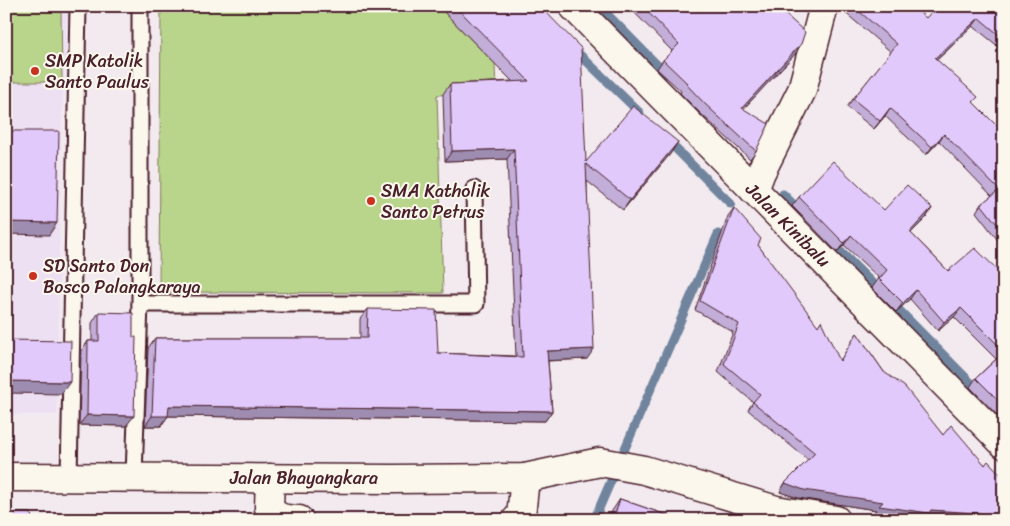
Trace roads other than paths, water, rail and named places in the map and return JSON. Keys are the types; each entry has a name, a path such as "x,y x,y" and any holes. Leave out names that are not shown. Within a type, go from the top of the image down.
{"street":[{"name":"Jalan Kinibalu","path":"573,6 1004,444"},
{"path":"754,190 802,90 824,6"},
{"name":"Jalan Bhayangkara","path":"6,477 525,478 600,462 644,470 775,515"},
{"path":"270,478 269,508 276,516 300,520"},
{"path":"516,520 521,516 525,478"},
{"path":"775,515 836,520"}],"lane":[{"path":"69,478 78,6"},
{"path":"134,476 140,304 140,6"},
{"path":"140,304 476,304 474,190"}],"waterway":[{"path":"599,6 666,74"},
{"path":"808,10 809,6"},
{"path":"574,49 640,113"},
{"path":"667,140 731,204"},
{"path":"783,194 802,213"},
{"path":"594,520 718,234"},
{"path":"831,242 882,293"},
{"path":"891,302 980,392"},
{"path":"993,405 1004,416"}],"place":[{"name":"SMP Katolik Santo Paulus","path":"35,71"},
{"name":"SMA Katholik Santo Petrus","path":"371,201"},
{"name":"SD Santo Don Bosco Palangkaraya","path":"33,276"}]}
